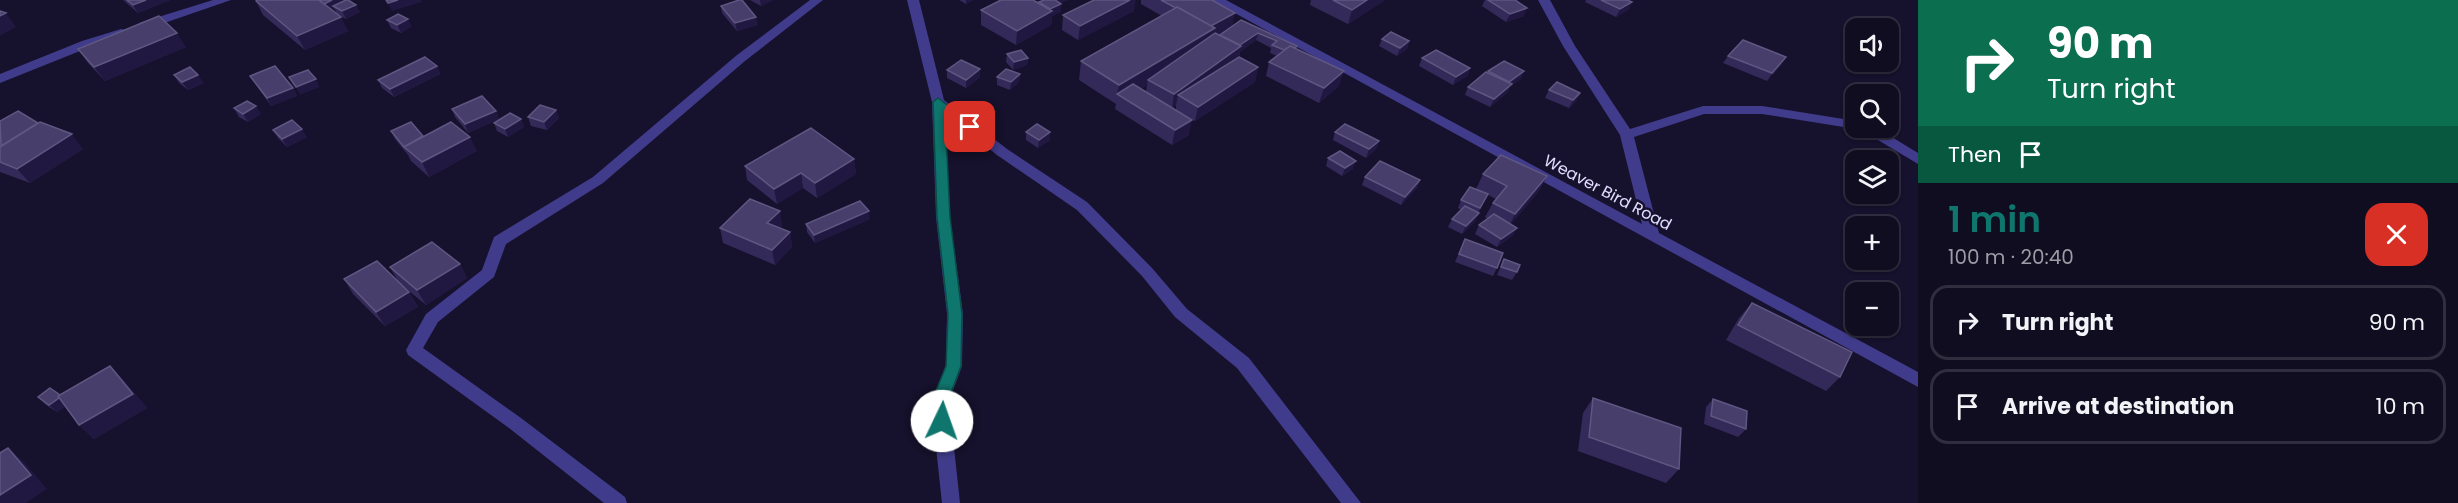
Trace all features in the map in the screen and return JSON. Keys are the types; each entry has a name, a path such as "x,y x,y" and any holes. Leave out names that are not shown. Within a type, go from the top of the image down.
{"street":[{"path":"0,79 86,44 225,0"},
{"path":"618,503 515,423 414,350 432,318 489,273 499,241 598,180 741,58 817,0"},
{"path":"913,0 938,102 943,217 955,314 954,366 940,401 951,503"},
{"name":"Weaver Bird Road","path":"1217,0 1918,380"},
{"path":"1544,0 1569,46 1627,135 1652,236"},
{"path":"938,102 1002,152 1082,206 1148,272 1181,313 1243,363 1352,503"},
{"path":"1627,135 1703,110 1762,110 1845,123"},
{"path":"1884,138 1918,159"}],"building":[{"path":"127,0 146,0 133,5"},
{"path":"257,0 319,0 341,17 297,36"},
{"path":"319,0 332,0 324,4"},
{"path":"346,0 356,5 342,11 333,6"},
{"path":"742,0 756,17 735,23 721,6"},
{"path":"1001,0 1033,0 1052,11 1017,31 981,10"},
{"path":"1055,0 1061,4 1050,9 1039,2"},
{"path":"1094,0 1130,0 1080,26 1063,15"},
{"path":"1161,0 1212,0 1235,13 1211,26"},
{"path":"1333,0 1367,0 1352,10"},
{"path":"1488,0 1515,0 1527,8 1510,14"},
{"path":"1601,0 1627,0 1632,2 1620,9"},
{"path":"1177,7 1215,28 1119,85 1081,61"},
{"path":"398,14 408,19 397,25 387,20"},
{"path":"159,16 177,33 94,67 78,49"},
{"path":"1241,20 1297,46 1295,48 1290,46 1284,50 1272,45 1277,41 1258,33 1240,45 1220,35"},
{"path":"1391,32 1409,41 1400,48 1382,39"},
{"path":"1215,33 1241,46 1174,94 1148,80"},
{"path":"1743,40 1786,57 1772,73 1728,56"},
{"path":"1290,46 1344,71 1324,88 1269,62"},
{"path":"1021,50 1028,58 1014,62 1007,54"},
{"path":"1436,50 1470,68 1456,77 1422,58"},
{"path":"425,57 437,66 390,89 378,80"},
{"path":"1239,57 1258,67 1198,107 1178,95"},
{"path":"961,60 980,69 966,80 947,70"},
{"path":"1504,61 1524,71 1509,82 1488,71"},
{"path":"275,66 293,88 267,98 250,76"},
{"path":"190,67 198,75 182,82 174,75"},
{"path":"1006,69 1020,74 1011,82 997,77"},
{"path":"308,70 316,79 296,87 289,77"},
{"path":"1486,72 1512,84 1494,99 1468,87"},
{"path":"1557,82 1580,93 1573,100 1549,90"},
{"path":"1133,84 1192,120 1175,130 1117,94"},
{"path":"482,96 496,111 465,124 452,109"},
{"path":"247,101 256,106 243,114 234,108"},
{"path":"540,105 556,110 544,122 528,117"},
{"path":"18,111 38,123 1,146 0,121"},
{"path":"510,113 521,119 505,129 494,123"},
{"path":"292,120 302,129 282,139 273,130"},
{"path":"40,122 72,134 17,169 0,162 0,147"},
{"path":"411,122 423,136 404,147 391,131"},
{"path":"451,122 470,137 422,162 404,147"},
{"path":"1037,124 1050,132 1039,140 1026,132"},
{"path":"1345,124 1379,141 1369,149 1335,132"},
{"path":"811,128 854,159 815,183 801,173 774,189 745,166"},
{"path":"1340,151 1356,161 1345,168 1328,158"},
{"path":"1501,155 1547,176 1515,214 1493,203 1507,186 1483,174"},
{"path":"1380,161 1420,180 1405,197 1365,177"},
{"path":"1470,187 1488,194 1480,208 1461,200"},
{"path":"750,199 780,211 767,223 790,232 772,250 720,228"},
{"path":"860,201 869,211 814,235 806,224"},
{"path":"1465,206 1479,213 1466,226 1452,219"},
{"path":"1494,214 1517,228 1501,239 1479,225"},
{"path":"1465,239 1503,253 1497,268 1459,254"},
{"path":"432,242 460,264 417,290 390,267"},
{"path":"1504,259 1520,265 1517,272 1501,267"},
{"path":"377,261 409,292 376,312 344,279"},
{"path":"1752,303 1852,352 1840,377 1738,325"},
{"path":"110,366 133,394 79,425 58,396"},
{"path":"50,388 60,395 49,405 38,397"},
{"path":"1593,398 1681,428 1679,469 1589,437"},
{"path":"1713,399 1747,411 1746,429 1711,416"},
{"path":"8,448 31,475 0,495 0,453"}],"route":[{"path":"942,421 940,401 954,366 955,314 943,217 938,102 970,127"}]}
